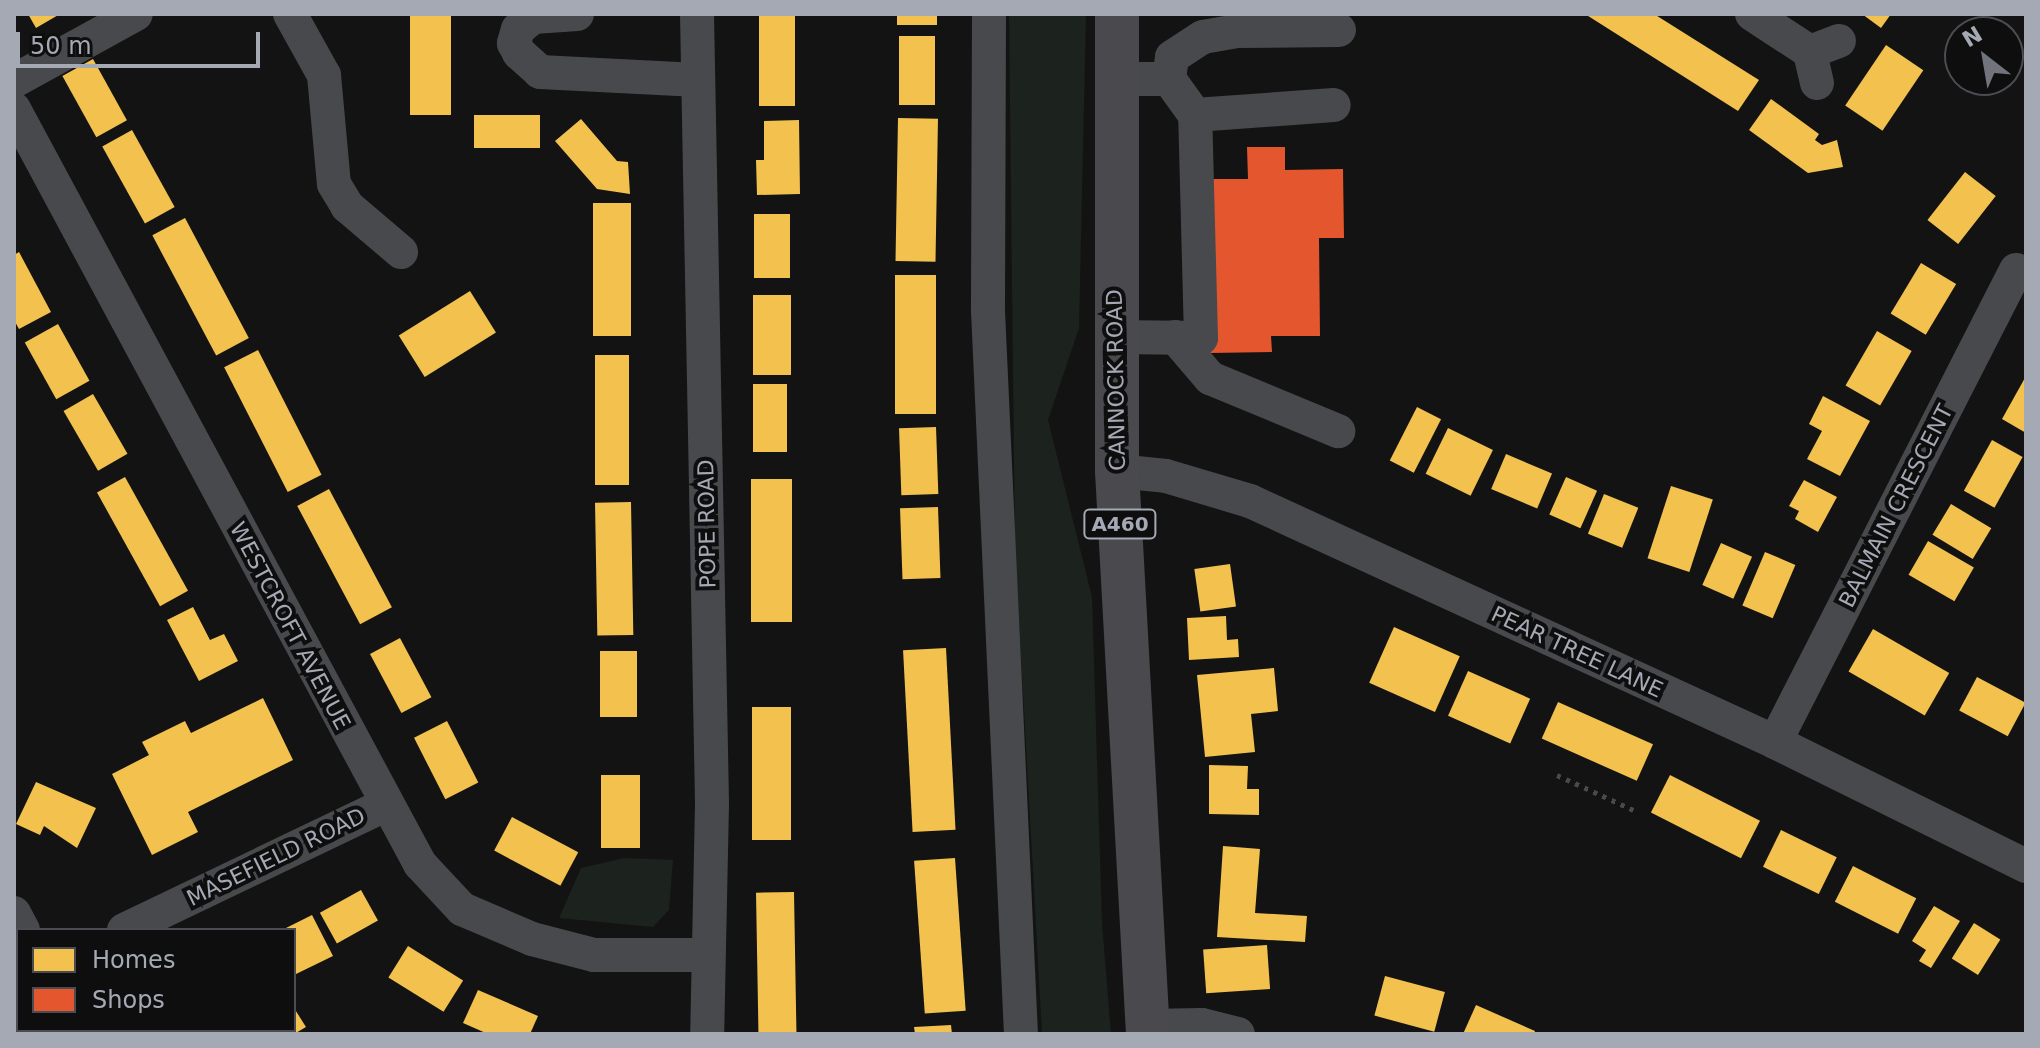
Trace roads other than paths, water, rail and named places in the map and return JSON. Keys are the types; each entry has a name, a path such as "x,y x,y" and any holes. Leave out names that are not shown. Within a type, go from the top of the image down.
{"highway":[{"name":"CANNOCK ROAD","path":"1117,14 1114,337 1117,471 1148,1030"}],"street":[{"path":"14,81 136,14"},
{"path":"290,14 324,75 331,173 339,196 401,252"},
{"path":"577,14 533,17 518,29 514,43 519,53 540,72 698,80"},
{"name":"POPE ROAD","path":"697,14 712,804 707,1034"},
{"path":"989,14 988,311 1021,1034"},
{"path":"1752,14 1822,59"},
{"path":"1114,337 1201,338 1195,115 1169,79 1172,57 1203,37 1238,31 1339,30"},
{"path":"1117,79 1169,79"},
{"path":"1195,115 1334,105"},
{"name":"WESTCROFT AVENUE","path":"14,109 385,805 420,864 462,909 532,939 594,955 707,955"},
{"name":"BALMAIN CRESCENT","path":"1775,742 2016,270"},
{"path":"1175,337 1210,378 1338,431"},
{"name":"PEAR TREE LANE","path":"1117,471 1166,476 1250,501 1775,742 2026,866"},
{"name":"MASEFIELD ROAD","path":"128,928 385,805"},
{"path":"1148,1030 1202,1025 1238,1034"}]}
